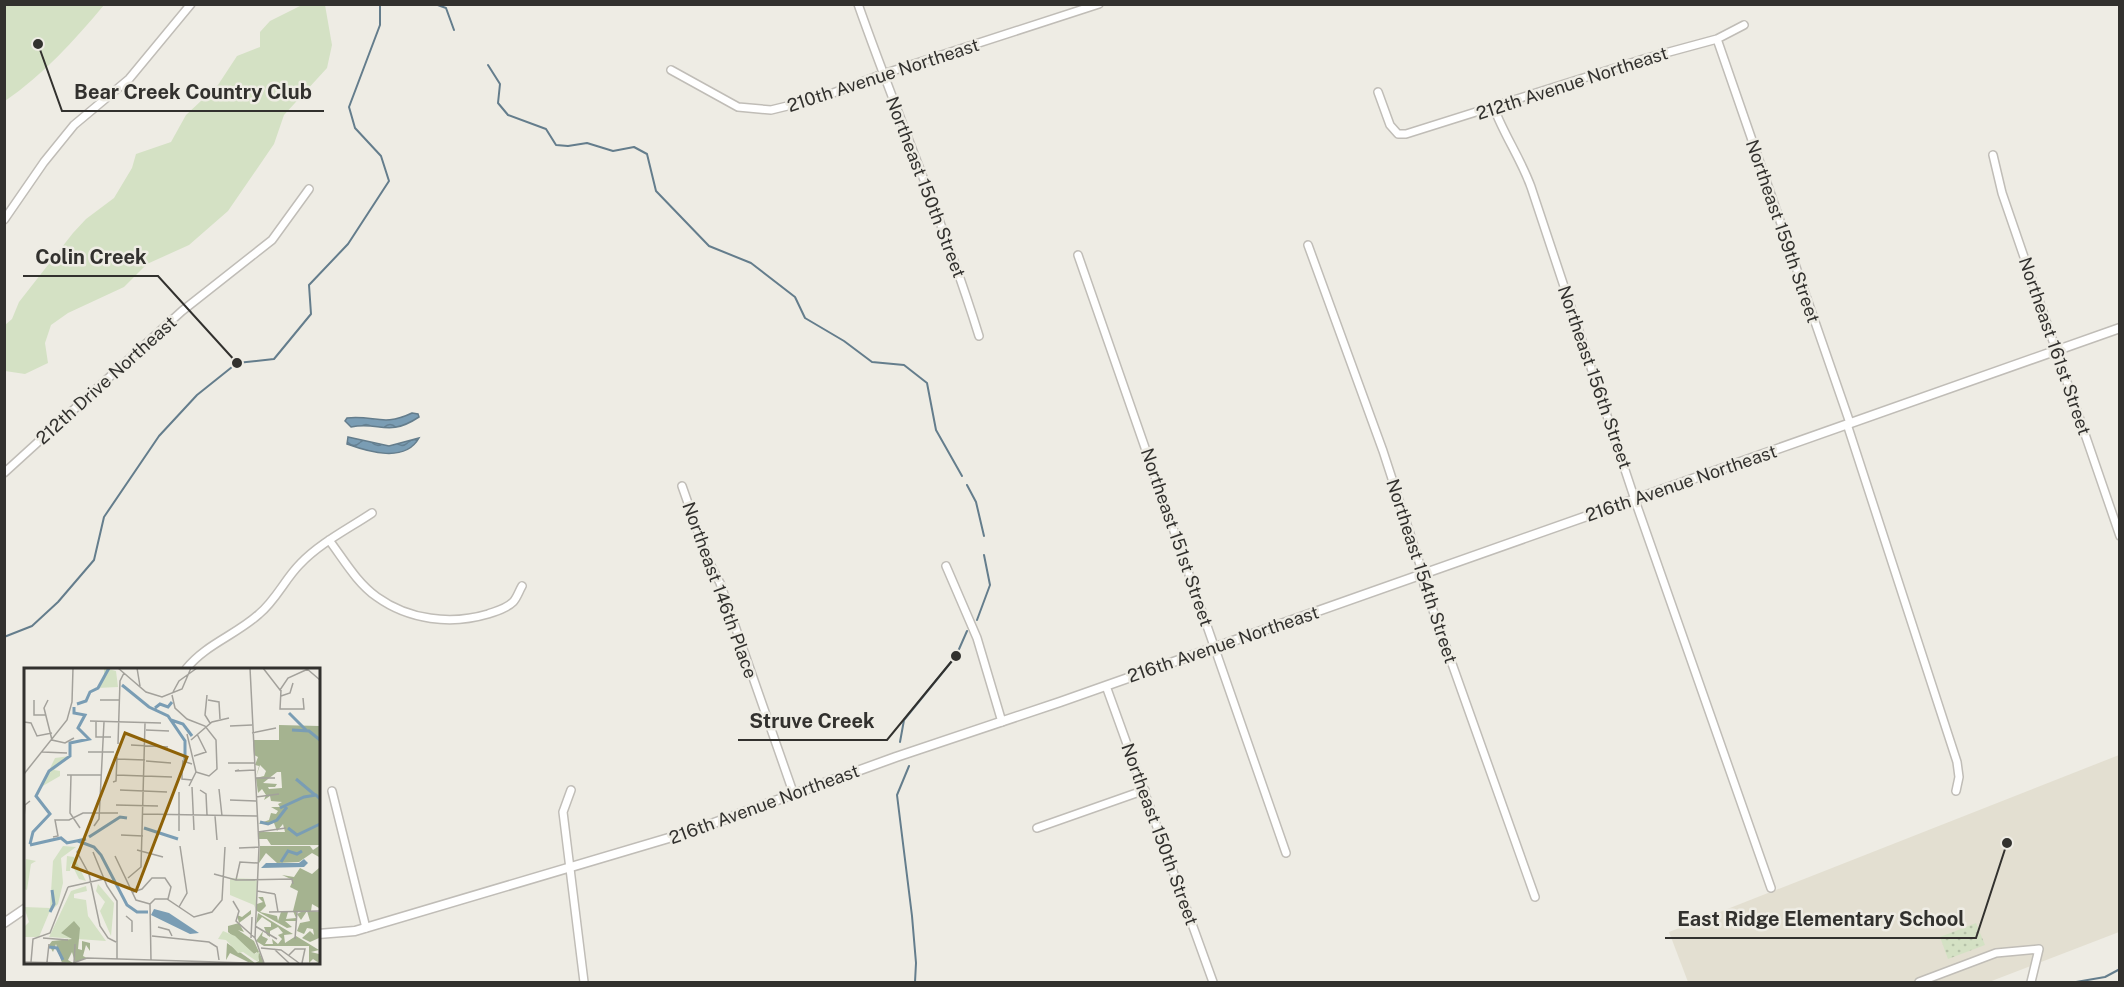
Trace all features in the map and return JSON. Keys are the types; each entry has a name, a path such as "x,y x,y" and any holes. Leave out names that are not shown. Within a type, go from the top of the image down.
{"street":[{"path":"4,220 44,162 74,126 129,79 191,4"},
{"name":"Northeast 150th Street","path":"858,4 954,255 979,336"},
{"name":"210th Avenue Northeast","path":"671,70 738,107 771,110 820,98 883,74 1100,4"},
{"name":"212th Avenue Northeast","path":"1378,92 1390,125 1398,134 1406,134 1647,58 1717,39 1744,25"},
{"name":"Northeast 159th Street","path":"1717,39 1848,424 1957,762 1959,777 1956,791"},
{"name":"Northeast 156th Street","path":"1494,108 1504,134 1522,164 1531,187 1771,888"},
{"name":"Northeast 161st Street","path":"1993,155 2002,193 2120,536"},
{"name":"212th Drive Northeast","path":"4,472 182,311 272,240 309,189"},
{"name":"Northeast 154th Street","path":"1308,245 1383,451 1423,574 1424,585 1535,897"},
{"name":"Northeast 151st Street","path":"1078,255 1286,853"},
{"name":"216th Avenue Northeast","path":"320,933 345,933 366,928 689,832 896,757 1106,686 2120,328"},
{"name":"Northeast 146th Place","path":"682,486 708,560 720,583 794,795"},
{"path":"187,668 206,648 238,631 261,612 300,564 329,540 372,513"},
{"path":"329,540 358,580 377,597 407,613 441,620 475,618 502,609 513,602 522,586"},
{"path":"945,566 977,638 1002,722"},
{"name":"Northeast 150th Street","path":"1106,686 1213,982"},
{"path":"571,790 563,812 584,982"},
{"path":"1037,828 1145,790"},
{"path":"332,791 366,928"},
{"path":"4,923 24,909"},
{"path":"1919,982 1996,953 2039,950 2031,982"}],"shaded area":[{"path":"2119,755 2119,932 1989,982 1688,982 1669,932"}],"green space":[{"path":"5,4 104,5 57,57 33,80 5,101"},
{"path":"302,5 325,5 332,45 327,68 284,115 274,144 228,211 189,245 147,264 124,287 68,313 51,325 45,343 48,363 25,374 5,371 5,325 12,319 19,302 73,233 86,219 114,198 132,168 136,154 171,142 186,115 218,85 237,56 260,47 260,32 270,21"},
{"path":"1976,923 1985,945 1948,959 1940,937"}],"water":[{"path":"412,413 418,414 419,417 399,427 391,428 351,427 345,421 347,418 357,417 386,420"},
{"path":"348,437 389,446 419,438 405,451 386,453 347,444"}],"waterway":[{"path":"4,637 32,626 58,602 94,560 104,517 159,436 197,395 237,363 274,359 311,314 309,285 348,244 389,181 381,156 355,128 349,107 380,25 380,4"},
{"path":"435,4 446,8 454,30"},
{"path":"488,65 500,84 498,103 508,115 546,129 556,145 587,143 613,151 634,147 647,154 656,191 709,246 751,263 795,297 805,318 844,341 872,362 904,365 927,383 936,430 962,476"},
{"path":"967,485 976,502 984,536"},
{"path":"977,620 990,585 984,555"},
{"path":"900,742 904,720 956,656 967,631"},
{"path":"909,766 897,795 912,916 916,963 915,982"},
{"path":"2076,982 2105,977 2120,969"}],"place":[{"name":"Bear Creek Country Club","path":"38,44"},
{"name":"Colin Creek","path":"237,363"},
{"name":"Struve Creek","path":"956,656"},
{"name":"East Ridge Elementary School","path":"2007,843"}]}
